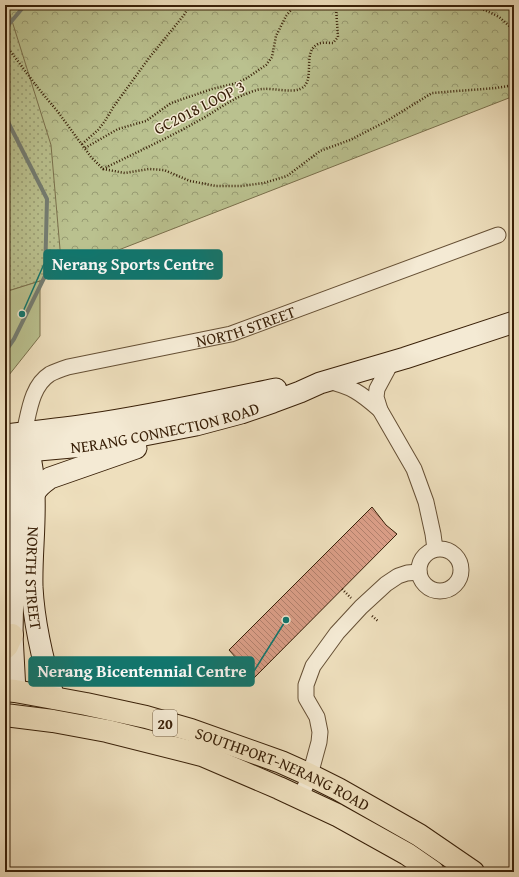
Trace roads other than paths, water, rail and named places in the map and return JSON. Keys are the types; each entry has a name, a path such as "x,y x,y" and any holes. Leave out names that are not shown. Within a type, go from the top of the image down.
{"main road":[{"name":"NERANG CONNECTION ROAD","path":"17,445 83,446 196,425 241,413 300,392 322,382 391,363 514,322"},
{"name":"NERANG CONNECTION ROAD","path":"17,445 87,425 210,403 297,384 322,382"},
{"path":"34,494 40,484 50,478 196,425"},
{"name":"NORTH STREET","path":"17,445 33,477 32,587 45,669 54,698"},
{"name":"NORTH STREET","path":"10,691 13,678 9,641 17,445"},
{"path":"5,500 14,532"},
{"path":"10,691 28,707 53,721"},
{"name":"SOUTHPORT-NERANG ROAD","path":"10,691 86,704 146,717 191,730 310,774 420,835 473,872"},
{"name":"SOUTHPORT-NERANG ROAD","path":"5,715 53,721 107,731 202,755 257,778 337,816 407,854 433,872"}],"street":[{"name":"NORTH STREET","path":"17,445 37,387 50,374 59,370 231,334 498,236"},
{"path":"391,363 378,386 376,397 380,410 414,469 426,502 436,549"},
{"path":"322,382 338,384 353,389 366,397 380,410"},
{"path":"436,549 444,549 451,552 460,564 460,576 454,586 443,591 432,590 423,583 419,572 420,562 426,554 436,549"},
{"path":"300,798 310,774 320,737 317,717 306,698 306,685 313,666 337,633 361,607 386,584 398,576 407,573 419,572"}],"waterway":[{"path":"5,29 25,5"},
{"path":"5,116 47,199 45,276 14,339 5,352"}],"place":[{"name":"Nerang Sports Centre","path":"22,314"},
{"name":"Nerang Bicentennial Centre","path":"286,620"}]}
